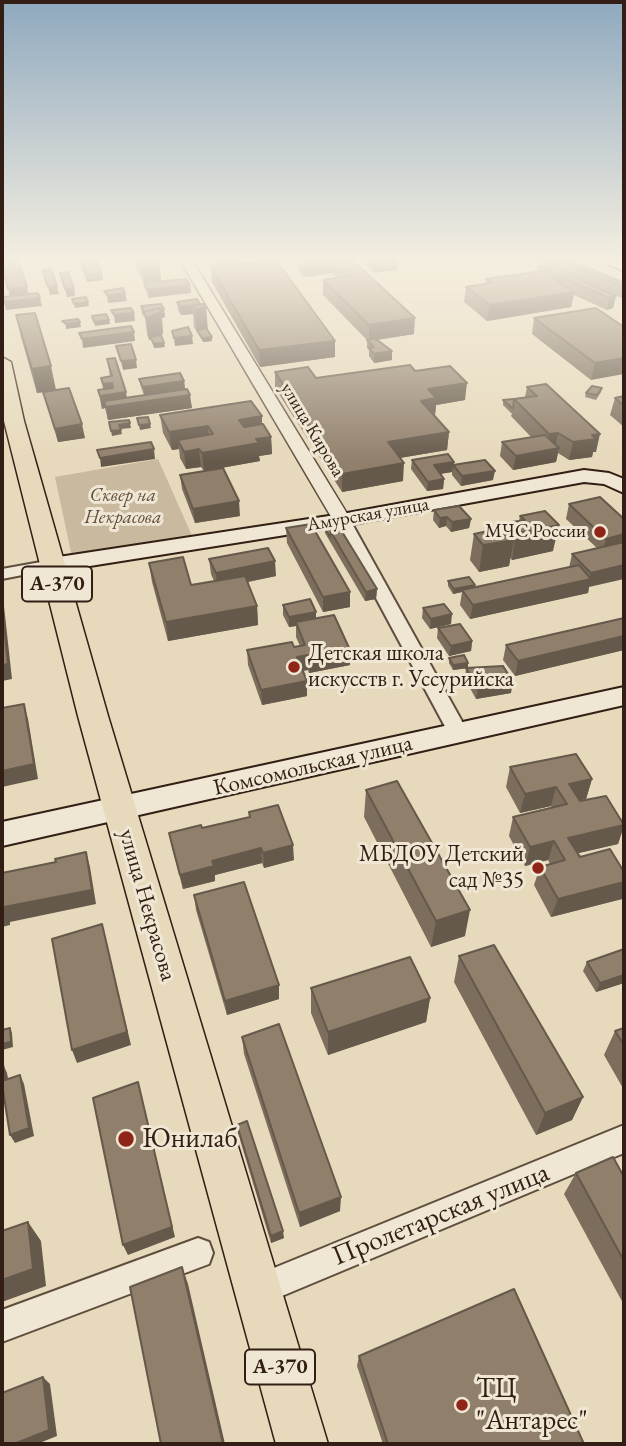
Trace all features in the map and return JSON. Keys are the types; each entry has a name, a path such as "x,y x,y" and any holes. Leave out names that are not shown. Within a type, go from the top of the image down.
{"main road":[{"name":"улица Некрасова","path":"2,362 8,422 52,565 302,1444"},
{"name":"Амурская улица","path":"52,565 342,520 584,476 617,483"},
{"name":"Комсомольская улица","path":"2,834 624,696"}],"street":[{"name":"улица Кирова","path":"226,327 342,520 459,734"},
{"name":"Амурская улица","path":"2,574 52,565"},
{"name":"Пролетарская улица","path":"258,1290 624,1139"},
{"path":"2,1326 198,1253"}],"green space":[{"name":"Сквер на Некрасова","path":"158,459 193,538 72,557 55,477"}],"building":[{"path":"20,327 39,327 51,366 32,369"},
{"path":"120,327 132,327 134,332 82,339 79,333"},
{"path":"188,327 192,336 174,338 172,331"},
{"path":"246,327 325,327 335,341 259,350"},
{"path":"547,327 624,327 624,358 595,363"},
{"path":"206,328 212,337 202,338 197,330"},
{"path":"161,335 164,343 154,344 150,337"},
{"path":"376,339 392,351 374,354 369,348 374,347 367,340"},
{"path":"131,344 136,360 121,361 116,346"},
{"path":"115,358 126,392 100,396 98,390 113,388 112,383 103,384 101,378 112,376 107,359"},
{"path":"410,365 415,371 450,366 467,383 428,389 436,398 421,401 449,432 388,442 404,463 342,474 275,372 308,367 316,378"},
{"path":"180,373 184,381 143,387 139,379"},
{"path":"546,384 600,434 592,435 596,439 573,442 558,433 549,434 514,399 537,396 527,387"},
{"path":"592,386 602,388 597,395 586,393"},
{"path":"69,388 82,424 55,429 43,392"},
{"path":"187,389 190,395 106,407 104,401"},
{"path":"624,396 624,406 615,398"},
{"path":"513,399 513,408 503,400"},
{"path":"251,401 262,416 239,420 244,427 263,424 271,437 256,439 259,443 202,453 199,449 184,452 178,440 213,434 208,426 169,432 160,415"},
{"path":"148,417 150,424 139,425 137,418"},
{"path":"129,420 130,423 119,425 121,430 111,431 109,422"},
{"path":"545,435 559,448 516,456 502,442"},
{"path":"151,442 154,449 100,458 97,450"},
{"path":"448,454 454,462 434,465 444,479 428,482 412,460"},
{"path":"485,460 495,471 462,476 453,465"},
{"path":"223,468 239,501 193,509 180,475"},
{"path":"600,497 624,519 624,534 606,539 569,504"},
{"path":"459,506 471,519 452,522 447,517 440,518 434,510"},
{"path":"545,511 559,525 516,533 506,523 525,520 520,516"},
{"path":"311,524 350,592 323,597 286,528"},
{"path":"335,526 338,531 331,532 330,537 325,528"},
{"path":"341,530 377,589 366,592 331,532"},
{"path":"493,530 498,536 509,534 514,540 483,545 474,534"},
{"path":"624,542 624,565 591,573 572,554"},
{"path":"268,548 275,561 216,573 209,559"},
{"path":"183,557 191,585 245,576 257,606 166,622 149,563"},
{"path":"579,565 591,579 473,605 462,590"},
{"path":"469,577 475,585 454,589 448,581"},
{"path":"310,599 316,612 289,617 283,605"},
{"path":"444,604 452,614 431,619 423,608"},
{"path":"2,607 8,664 2,665"},
{"path":"334,615 350,650 309,658 308,655 297,657 307,681 261,690 247,650 292,642 294,647 305,645 296,622"},
{"path":"624,618 624,636 518,661 506,645"},
{"path":"460,624 472,641 451,646 438,628"},
{"path":"464,655 468,663 453,665 449,658"},
{"path":"503,666 513,682 478,689 466,668"},
{"path":"24,704 34,764 2,771 2,708"},
{"path":"576,754 592,779 569,784 580,801 606,796 624,825 568,838 580,857 610,849 624,872 624,882 558,899 540,867 565,860 554,841 530,847 513,817 567,804 556,787 525,794 510,767"},
{"path":"397,781 470,910 436,921 366,790"},
{"path":"278,805 293,845 263,853 261,848 212,861 214,866 180,875 169,833 250,817 249,812"},
{"path":"86,852 92,890 4,907 2,911 2,873 56,862 55,859"},
{"path":"244,882 279,985 225,1001 194,895"},
{"path":"102,924 127,1032 72,1050 52,939"},
{"path":"494,945 583,1097 545,1113 459,956"},
{"path":"624,949 624,975 600,983 587,962"},
{"path":"410,957 430,998 328,1032 311,988"},
{"path":"279,1024 341,1197 299,1213 242,1037"},
{"path":"10,1028 11,1042 2,1044 2,1030"},
{"path":"624,1028 624,1045 615,1031"},
{"path":"3,1064 5,1080 20,1075 29,1128 10,1135 2,1084"},
{"path":"138,1082 172,1227 123,1245 93,1098"},
{"path":"247,1121 283,1231 271,1236 237,1125"},
{"path":"613,1157 624,1177 624,1261 576,1173"},
{"path":"28,1222 33,1269 2,1280 2,1231"},
{"path":"182,1267 223,1444 161,1444 130,1287"},
{"name":"ТЦ \"Антарес\"","path":"514,1289 584,1444 388,1444 359,1356"},
{"path":"43,1377 49,1430 14,1444 2,1444 2,1393"}],"place":[{"name":"МЧС России","path":"600,532"},
{"name":"Детская школа искусств г. Уссурийска","path":"294,667"},
{"name":"МБДОУ Детский сад №35","path":"538,868"},
{"name":"Юнилаб","path":"126,1139"},
{"name":"ТЦ \"Антарес\"","path":"462,1405"}]}
